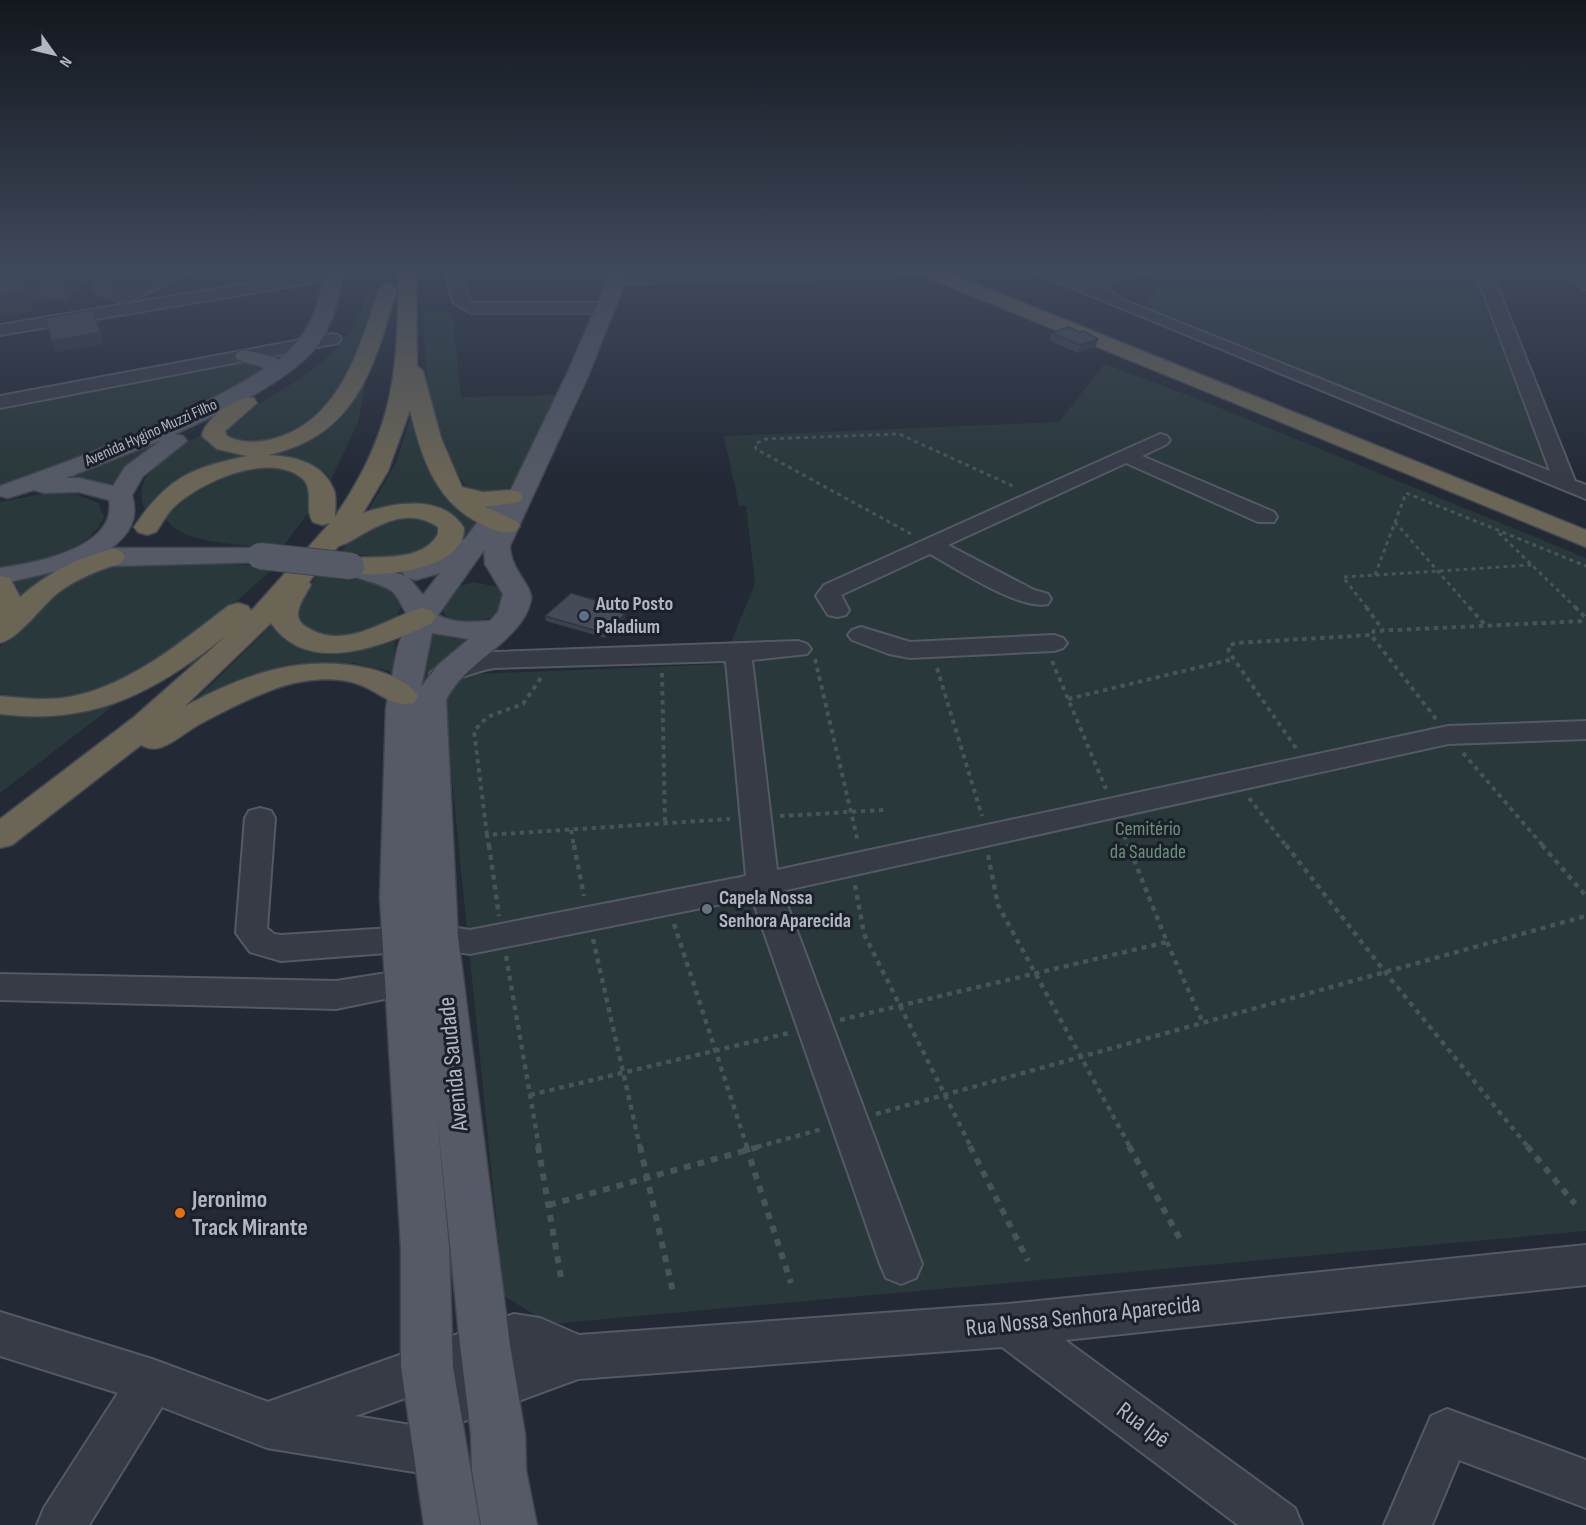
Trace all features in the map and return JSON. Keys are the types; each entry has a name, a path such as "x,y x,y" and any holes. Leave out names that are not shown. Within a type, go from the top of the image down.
{"highway":[{"path":"246,403 214,429 213,436 219,442 245,449 293,442 316,430 331,416 350,390 372,339"},
{"path":"3,826 47,778 155,690 238,612 282,566 322,517 359,456 377,409 384,375 385,339"},
{"path":"408,339 422,419 450,488 494,527"},
{"path":"3,826 111,753 192,685 324,549 358,500 387,445 401,403 408,339"},
{"path":"1105,339 1586,539"},
{"path":"1115,339 1586,523"},
{"path":"147,527 152,513 160,503 186,483 216,469 255,462 292,465 317,477 322,485 326,503 322,517"},
{"path":"450,488 462,496 482,500 511,497"},
{"path":"324,549 360,523 391,513 426,513 441,517 452,531 450,540 440,550 424,558 397,563 351,566"},
{"path":"0,634 31,599 58,579 91,563 112,557"},
{"path":"301,575 283,613 285,623 291,630 310,640 349,643 375,638 422,617"},
{"path":"0,584 6,593 6,603 0,612"},
{"path":"0,705 36,710 66,707 135,685 167,667 238,612"},
{"path":"3,826 167,729 233,694 284,675 333,670 385,682 403,696"}],"main road":[{"name":"Avenida Hygino Muzzi Filho","path":"4,492 182,423 276,370 310,343 312,339"},
{"name":"Avenida Hygino Muzzi Filho","path":"60,563 90,549 109,537 119,526 122,503 134,472 162,448 246,403 289,376 332,339"},
{"path":"416,572 441,564 494,527 531,472 592,339"},
{"path":"245,356 267,361 276,370"},
{"path":"4,492 39,486 79,485 122,503 147,527 192,546 351,566 503,577 496,554 494,527 511,497 531,472"},
{"name":"Avenida Saudade","path":"494,527 437,592 422,617 403,696 399,898 416,953 488,1367 498,1434 499,1470 509,1525"},
{"path":"0,576 60,563 112,557 153,554 203,558 260,556"},
{"path":"351,566 396,582 405,589 422,617 459,631 493,632"},
{"name":"Avenida Saudade","path":"452,1525 433,1410 425,1248 416,953 430,700 443,674 493,632 514,608 518,596 514,586 503,577"}],"street":[{"path":"0,402 331,339"},
{"path":"1210,339 1586,493"},
{"path":"1510,339 1566,485"},
{"path":"837,610 828,596 832,590 1160,441"},
{"path":"1126,456 1266,517"},
{"path":"930,545 1026,595 1039,598"},
{"path":"493,632 512,650 571,656"},
{"path":"861,635 898,649 1054,643"},
{"path":"443,674 476,662 571,656 806,651"},
{"path":"724,653 755,818 763,884 901,1264"},
{"path":"260,818 251,928 252,935 259,942 281,948 416,953 763,884 1114,810 1448,735 1586,730"},
{"path":"0,987 336,995 416,953"},
{"name":"Rua Nossa Senhora Aparecida","path":"267,1425 433,1410 488,1367 561,1361 578,1357 1008,1325 1586,1265"},
{"name":"Rua Ipê","path":"1008,1325 1278,1525"},
{"path":"0,1334 152,1381 267,1425 433,1410"},
{"path":"61,1525 152,1381"},
{"path":"1408,1525 1447,1432 1586,1484"}],"path":[{"path":"930,545 756,448 755,444 765,439 898,434 1036,497"},
{"path":"1375,575 1406,493 1586,566"},
{"path":"1395,522 1485,626"},
{"path":"1497,530 1586,619"},
{"path":"1383,630 1343,577 1533,565"},
{"path":"1308,766 1233,659 1228,646 1236,643 1371,635 1374,631 1383,630 1586,619"},
{"path":"1371,635 1448,735 1586,896"},
{"path":"1054,643 1047,649 1167,942 1203,1023"},
{"path":"931,649 986,837 998,905 1180,1239"},
{"path":"806,651 851,812 864,934 1028,1262"},
{"path":"1068,699 1233,659"},
{"path":"651,673 662,673 665,824"},
{"path":"551,677 540,678 532,685 528,698 521,706 491,714 474,730 502,936 561,1278"},
{"path":"1236,782 1385,972 1575,1204"},
{"path":"487,835 884,810"},
{"path":"571,830 674,1292"},
{"path":"667,903 791,1282"},
{"path":"549,1205 1586,916"},
{"path":"530,1095 1167,942"}],"green space":[{"path":"344,339 363,339 326,414 270,445 224,439 223,426 296,381 319,365"},
{"path":"425,339 455,339 461,397 559,395 515,485 495,495 468,490 449,460 428,400"},
{"path":"1209,339 1498,339 1548,470"},
{"path":"245,361 260,366 259,371 197,407 132,437 0,488 0,406"},
{"name":"Cemitério da Saudade","path":"1104,364 1198,399 1586,558 1586,1231 550,1324 504,1296 444,701 457,681 475,674 722,664 755,584 746,506 739,506 724,436 1059,422"},
{"path":"369,365 358,422 331,480 325,472 314,466 270,458 161,495 145,511 142,497 143,484 148,474 167,455 202,434 206,439 295,446 310,440 321,432"},
{"path":"412,412 417,436 439,490 482,524 456,548 464,538 463,524 443,512 418,508 368,511 396,463"},
{"path":"168,437 135,459 112,484 64,479"},
{"path":"275,466 306,476 313,506 282,548 196,538 181,532 170,524 165,513 173,503 228,471"},
{"path":"46,493 78,495 98,503 104,517 97,529 74,548 29,563 0,567 0,502"},
{"path":"416,518 436,526 439,531 436,545 409,557 339,553 355,538 374,527 394,520"},
{"path":"158,559 275,567 202,632 119,687 54,702 13,700 0,693 0,647 42,600 101,566"},
{"path":"80,564 19,605 17,587 11,580"},
{"path":"320,572 358,575 388,584 402,599 399,611 384,627 360,635 323,635 306,629 297,624 300,598"},
{"path":"474,582 498,587 505,598 505,606 500,613 481,620 449,619 443,612 443,602 454,588"},
{"path":"274,623 278,631 290,640 375,645 395,641 393,672 353,663 312,665 178,717"},
{"path":"434,633 455,639 467,638 416,697"},
{"path":"122,699 0,793 0,713 41,716"}],"building":[{"path":"1066,339 1098,339 1080,345"},
{"name":"Auto Posto Paladium","path":"571,593 612,605 608,609 625,614 604,633 545,616"}],"place":[{"name":"Auto Posto Paladium","path":"584,616"},
{"name":"Capela Nossa Senhora Aparecida","path":"707,909"},
{"name":"Jeronimo Track Mirante","path":"180,1213"}]}
